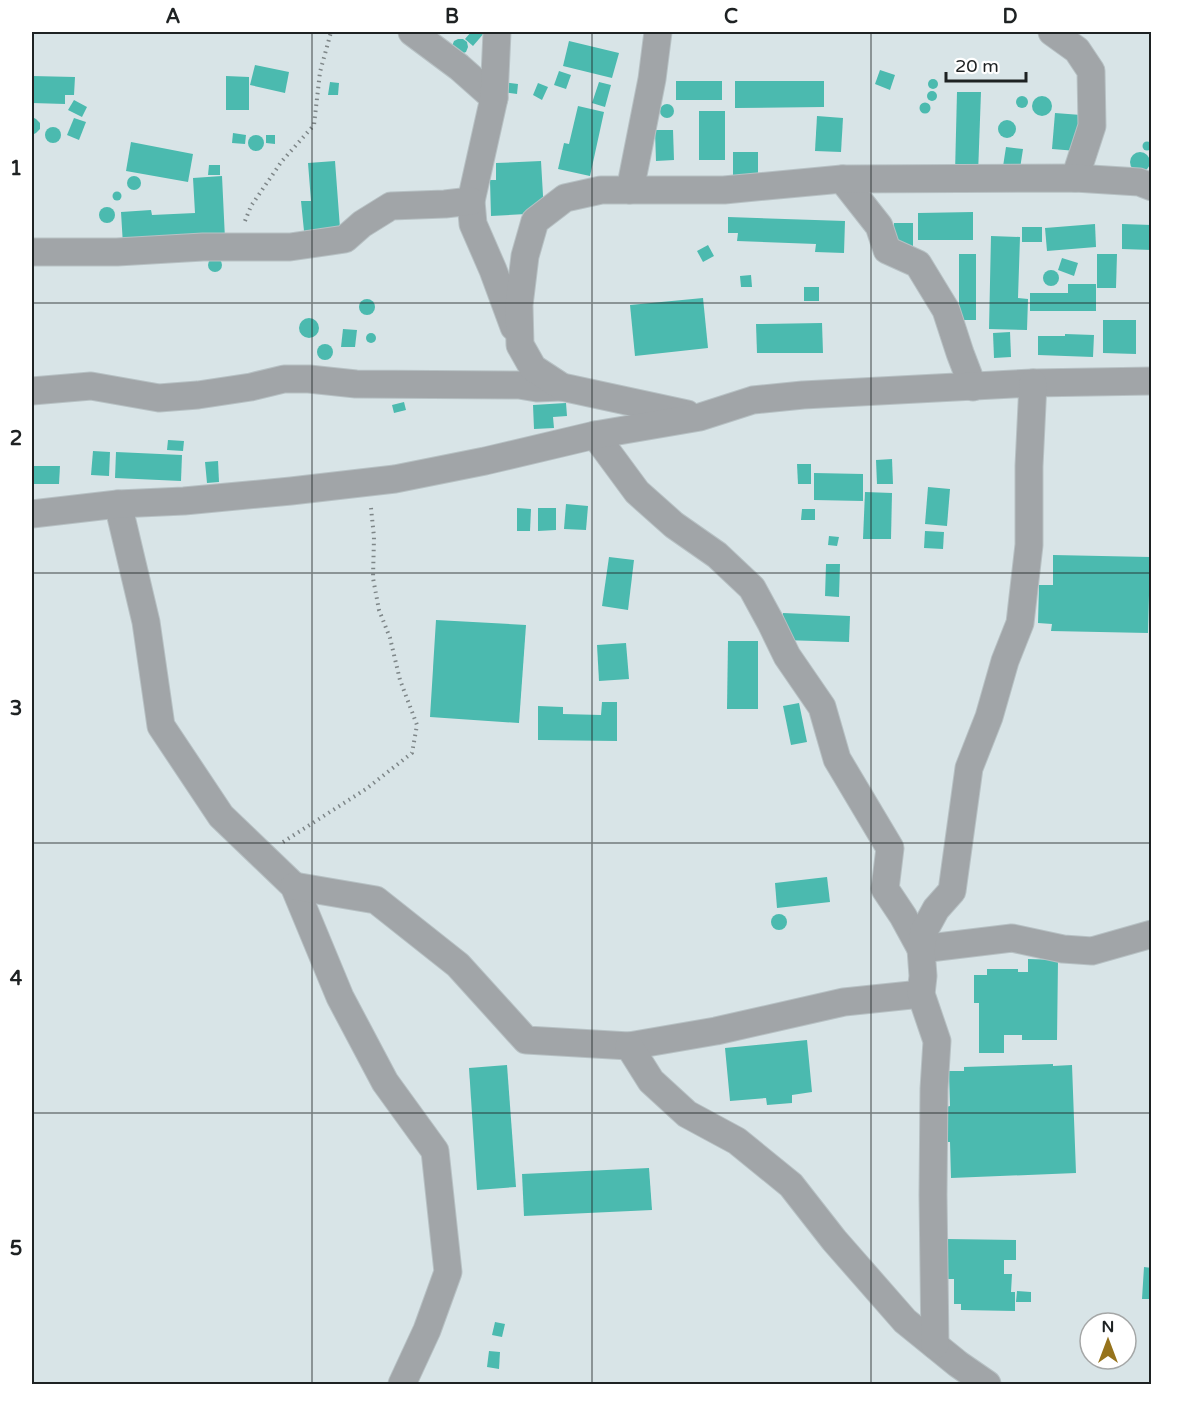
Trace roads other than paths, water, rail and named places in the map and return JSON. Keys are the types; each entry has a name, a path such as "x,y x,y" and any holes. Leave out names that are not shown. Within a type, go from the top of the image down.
{"street":[{"path":"412,32 459,66 494,98"},
{"path":"497,32 494,98 471,201 473,224 493,270 520,345 533,368 562,387"},
{"path":"630,190 652,79 658,32"},
{"path":"1052,32 1077,50 1091,71 1092,126 1075,178"},
{"path":"520,345 519,305 525,256 535,221 565,198 601,190 724,190 842,179 1075,178 1139,182 1152,186"},
{"path":"842,179 879,226 887,250 918,264 946,310 973,387"},
{"path":"32,252 290,247 345,239 362,224 391,206 471,201"},
{"path":"32,391 91,386 159,398 198,395 285,379 356,384 519,385 537,388 562,387 700,417"},
{"path":"32,514 395,479 595,435 700,417 753,400 803,395 1033,383 1152,381"},
{"path":"935,1345 933,1195 937,1041 921,994 921,949 924,931 936,909 952,891 969,768 989,717 1005,661 1020,623 1029,545 1029,465 1033,383"},
{"path":"595,435 637,492 674,525 717,555 752,588 787,656 822,707 837,759 890,848 885,889 921,949"},
{"path":"118,504 146,622 161,726 221,816 294,886 340,997 385,1082 435,1151 448,1272 427,1330 402,1384"},
{"path":"294,886 376,900 458,965 526,1040 628,1046 716,1031 844,1002 921,994"},
{"path":"921,949 1012,938 1063,949 1092,951 1152,934"},
{"path":"628,1046 651,1081 687,1114 737,1141 791,1185 834,1240 905,1321 958,1364 987,1384"}]}
